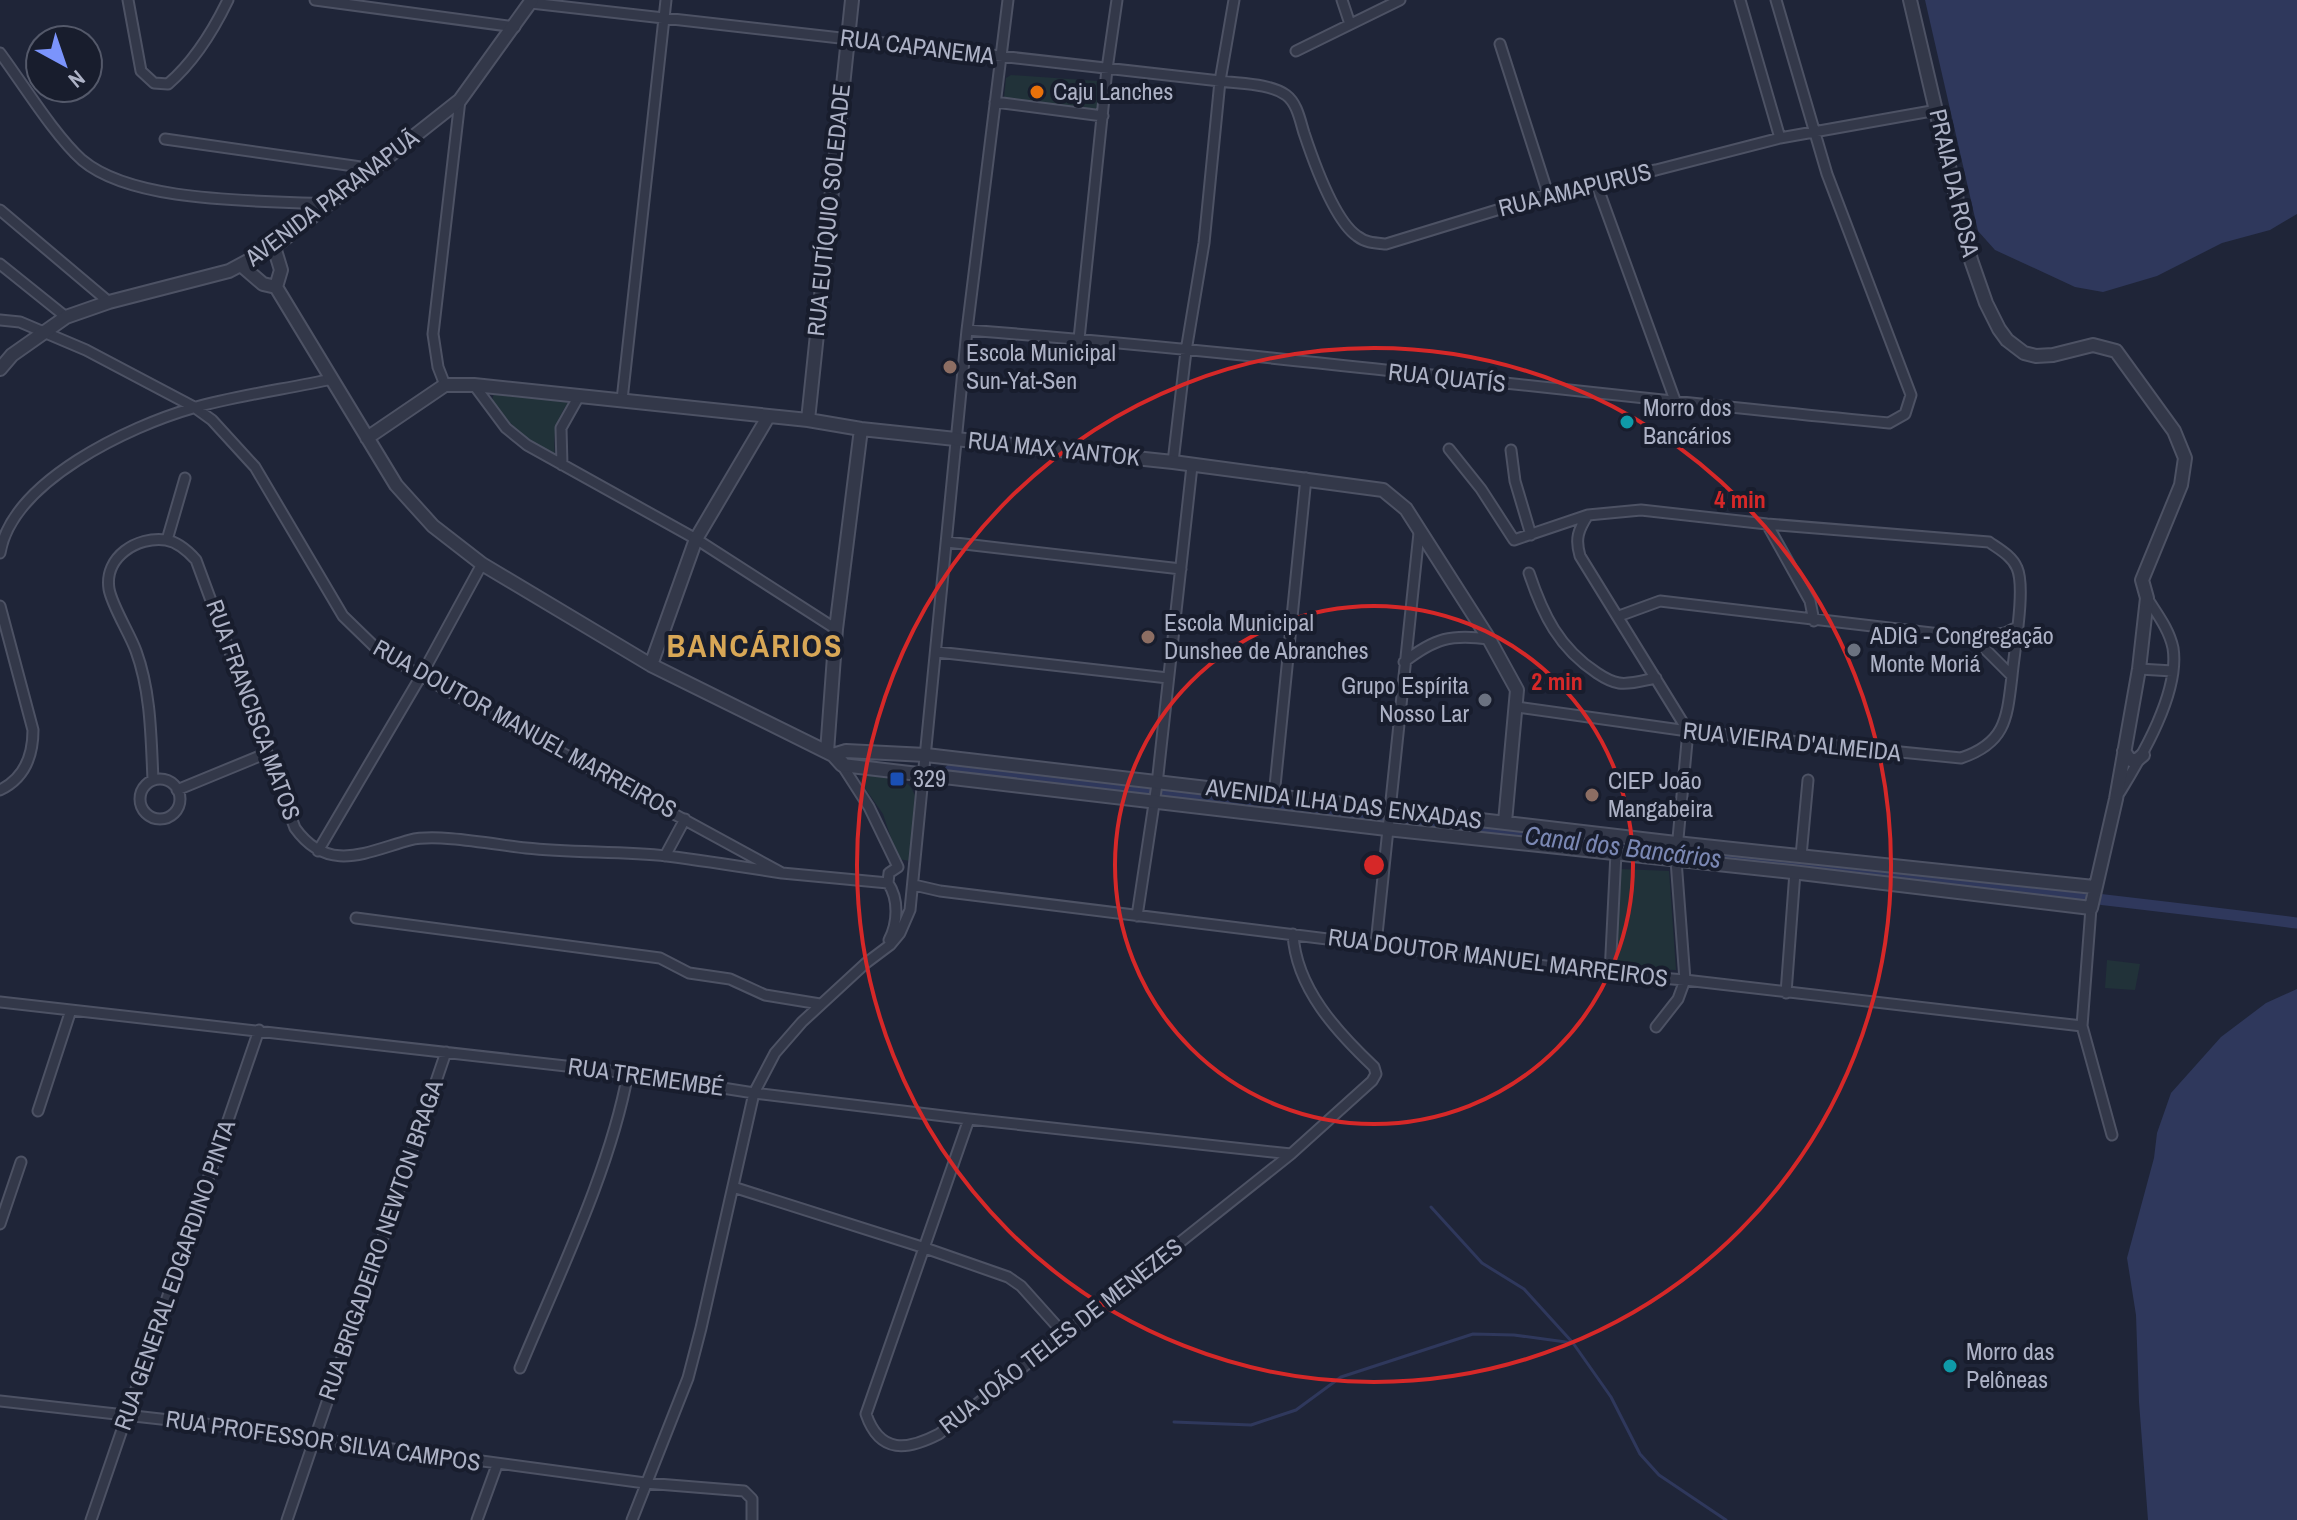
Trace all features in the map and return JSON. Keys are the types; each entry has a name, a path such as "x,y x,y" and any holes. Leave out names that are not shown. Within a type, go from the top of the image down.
{"street":[{"path":"128,0 141,71 154,83 168,84 185,69 215,26 228,0"},
{"path":"315,0 515,27"},
{"path":"622,400 666,0"},
{"name":"RUA EUTÍQUIO SOLEDADE","path":"808,420 852,0"},
{"path":"632,1520 688,1378 754,1093 775,1053 820,1004 890,945 910,910 967,330 1008,0"},
{"path":"1079,339 1117,0"},
{"path":"1173,462 1186,351 1204,243 1220,81 1234,0"},
{"path":"1342,0 1350,24"},
{"path":"1296,51 1400,0"},
{"path":"1740,0 1780,138"},
{"path":"1776,0 1815,131"},
{"name":"PRAIA DA ROSA","path":"1910,0 1971,260 1999,329 2024,353 2053,355 2093,345 2116,351 2129,365 2178,438 2185,458 2185,471 2142,580 2147,598"},
{"name":"AVENIDA PARANAPUÃ","path":"0,369 12,355 66,317 109,302 242,266 274,247 460,100 532,2"},
{"name":"RUA CAPANEMA","path":"532,2 1220,81 1278,90 1289,97 1296,108"},
{"path":"1500,44 1548,194"},
{"path":"0,53 66,142 83,160 111,178 154,190 203,196 327,204"},
{"path":"367,438 445,385 438,367 433,334 460,100"},
{"path":"995,102 1103,116"},
{"name":"RUA AMAPURUS","path":"1296,108 1314,163 1343,223 1357,236 1371,243 1386,244 1595,180 1656,170 1780,138 1937,110"},
{"name":"RUA QUATÍS","path":"967,330 1889,423 1905,414 1911,395 1827,174 1815,131"},
{"path":"165,139 375,169"},
{"path":"1595,180 1676,403"},
{"path":"0,210 109,302"},
{"path":"274,247 281,270 276,287"},
{"path":"0,264 66,317"},
{"path":"242,266 263,284 276,287 396,485 424,516 482,564 651,665 837,756"},
{"name":"RUA DOUTOR MANUEL MARREIROS","path":"0,320 20,322 45,331 194,407 237,445 255,467 343,616 378,650 782,873 891,888"},
{"path":"0,553 12,521 26,501 52,478 129,430 194,407 332,379"},
{"name":"RUA MAX YANTOK","path":"445,385 474,385 808,420 861,429 1306,478 1383,490 1400,502 1512,676 1517,690 1517,707 1505,822"},
{"path":"474,385 506,428 527,445 696,539 836,629"},
{"path":"562,465 561,428 579,396"},
{"path":"651,665 696,539 768,417"},
{"path":"861,429 836,629 837,756 869,807 898,867"},
{"name":"RUA VIEIRA D'ALMEIDA","path":"1449,449 1481,489 1514,540 1588,515 1641,510 1767,524 1989,542 2009,556 2018,569 2020,595 2007,718 1996,738 1981,751 1961,758 1688,731 1517,707"},
{"path":"1511,450 1515,481 1531,535"},
{"path":"1137,916 1158,783 1192,466"},
{"path":"153,780 146,688 137,653 109,589 111,567 120,553 142,541 167,540 185,478"},
{"path":"1274,796 1306,478"},
{"path":"1588,515 1580,527 1576,542 1580,556 1688,731 1676,843 1685,980 1678,999 1656,1027"},
{"path":"1767,524 1810,601 1814,621"},
{"path":"1376,944 1419,533"},
{"name":"RUA FRANCISCA MATOS","path":"167,540 185,548 196,560 295,828 305,843 318,851"},
{"path":"947,542 1181,569"},
{"path":"482,564 421,676 318,851 341,857 383,850 413,839 665,856 782,873"},
{"path":"1529,573 1543,613 1560,641 1584,664 1605,678 1620,683 1656,678"},
{"path":"2112,1135 2082,1026 2091,907 2116,799 2139,669 2147,598"},
{"path":"2116,799 2143,755 2173,671 2173,649 2168,632 2147,598"},
{"path":"1619,616 1660,601 1974,638 2005,633 2017,627"},
{"path":"0,606 33,730 33,746 27,766 10,786 0,790"},
{"path":"1404,662 1425,646 1445,637 1489,639"},
{"path":"1974,638 2012,676"},
{"path":"937,652 1168,678"},
{"path":"2139,669 2173,671"},
{"path":"2124,751 2130,760 2137,760 2143,755"},
{"path":"177,790 267,753"},
{"name":"AVENIDA ILHA DAS ENXADAS","path":"837,756 926,755 1274,796 1388,819 1616,853 2091,907"},
{"name":"AVENIDA ILHA DAS ENXADAS","path":"837,756 922,775 1155,802 1388,819 1505,822 2094,888"},
{"path":"153,780 169,781 177,790 179,800 176,811 166,818 155,819 145,813 140,803 141,792 153,780"},
{"path":"1801,856 1808,780"},
{"path":"665,856 685,819"},
{"path":"1610,974 1616,853"},
{"path":"880,953 896,924 889,873 898,867 909,868 914,883"},
{"path":"1786,993 1795,872"},
{"path":"891,888 904,894 914,883"},
{"name":"RUA DOUTOR MANUEL MARREIROS","path":"914,883 940,891 1610,974 2082,1026"},
{"path":"356,918 660,958 689,973 730,979 765,995 820,1004"},
{"name":"RUA JOÃO TELES DE MENEZES","path":"969,1119 866,1414 888,1444 898,1447 916,1446 939,1434 1291,1154 1372,1081 1376,1074 1374,1067 1340,1035 1300,971 1293,934"},
{"name":"RUA TREMEMBÉ","path":"0,1002 628,1073 754,1093 1291,1154"},
{"path":"38,1111 71,1010"},
{"name":"RUA GENERAL EDGARDINO PINTA","path":"91,1520 259,1030"},
{"name":"RUA BRIGADEIRO NEWTON BRAGA","path":"287,1520 446,1052"},
{"path":"520,1368 595,1185 621,1111 628,1073"},
{"path":"0,1224 21,1162"},
{"path":"733,1187 1015,1280 1064,1334"},
{"name":"RUA PROFESSOR SILVA CAMPOS","path":"0,1401 645,1483 744,1491 752,1499 752,1520"},
{"path":"477,1520 497,1465"}],"shaded area":[{"path":"1011,75 1097,81 1102,86 1098,111 1007,103 1004,98 1006,78"},
{"path":"494,393 555,398 568,403 556,428 555,457 537,449 491,404"},
{"path":"866,773 895,777 912,789 915,796 910,861 898,859 883,814 860,781"},
{"path":"1621,869 1669,871 1676,970 1616,967"},
{"path":"2107,960 2140,964 2135,990 2105,988"}],"water":[{"path":"1925,0 2297,0 2297,214 2270,230 2222,243 2157,276 2103,292 2075,287 1995,250 1978,231"},
{"path":"2297,989 2297,1520 2148,1520 2136,1315 2127,1258 2154,1158 2157,1133 2171,1093 2221,1037 2266,1003"}],"waterway":[{"name":"Canal dos Bancários","path":"950,770 2297,923"},
{"path":"1431,1207 1482,1263 1524,1289 1573,1343 1611,1397 1640,1454 1659,1475 1726,1520"},
{"path":"1174,1422 1251,1425 1296,1410 1341,1377 1473,1334 1514,1335 1573,1343"}],"place":[{"name":"Caju Lanches","path":"1037,92"},
{"name":"Escola Municipal Sun-Yat-Sen","path":"950,367"},
{"name":"Morro dos Bancários","path":"1627,422"},
{"name":"Escola Municipal Dunshee de Abranches","path":"1148,637"},
{"name":"ADIG - Congregação Monte Moriá","path":"1854,650"},
{"name":"Grupo Espírita Nosso Lar","path":"1485,700"},
{"name":"329","path":"897,779"},
{"name":"CIEP João Mangabeira","path":"1592,795"},
{"name":"Morro das Pelôneas","path":"1950,1366"}],"district":[{"name":"BANCÁRIOS","path":"755,646"}]}
